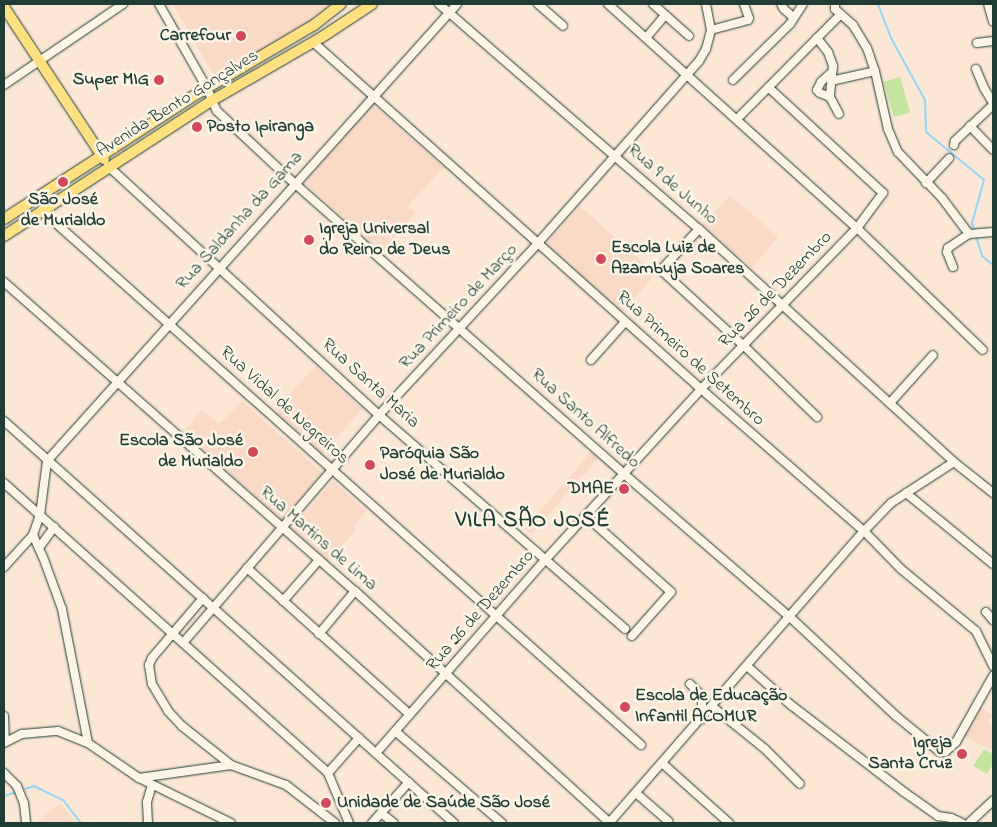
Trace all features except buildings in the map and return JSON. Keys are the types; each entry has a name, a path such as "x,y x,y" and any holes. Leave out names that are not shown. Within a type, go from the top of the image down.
{"main road":[{"name":"Avenida Bento Gonçalves","path":"4,220 102,154 207,88 314,25 341,4"},
{"name":"Avenida Bento Gonçalves","path":"4,236 108,166 211,101 313,42 372,4"},
{"name":"Rua Santa Maria","path":"4,7 102,154 108,166"}],"street":[{"path":"4,85 123,4"},
{"path":"159,4 207,88 211,101"},
{"name":"Rua 9 de Junho","path":"438,4 699,229 785,305 954,462 993,493"},
{"name":"Rua Saldanha da Gama","path":"47,461 456,4"},
{"path":"538,4 563,26"},
{"path":"608,4 738,118 857,228 983,350"},
{"path":"653,4 689,36"},
{"name":"Rua Primeiro de Março","path":"183,643 380,415 538,243 699,61 706,49 711,30 706,4"},
{"path":"711,30 748,20 744,4"},
{"path":"781,4 784,10 793,17"},
{"path":"733,80 790,24 793,17 804,4"},
{"path":"988,4 993,21"},
{"path":"738,118 817,38 838,10 853,25 867,48 875,71 888,129 898,152 942,198 969,234"},
{"path":"646,38 665,15"},
{"path":"817,38 828,52 832,66 830,97 840,114"},
{"path":"977,43 993,41"},
{"name":"Rua Primeiro de Setembro","path":"313,42 625,322 864,531 901,569 976,631 993,666"},
{"path":"954,145 955,141 993,104 976,69"},
{"path":"830,97 817,90 820,82 831,77 875,71"},
{"name":"Rua 26 de Dezembro","path":"376,753 496,614 701,389 785,305 857,228 883,193 768,87"},
{"name":"Rua Santo Alfredo","path":"211,101 217,111 294,183 790,618 896,716 940,752 945,752 956,742 993,676"},
{"path":"970,126 993,150"},
{"path":"926,183 949,158"},
{"name":"Rua Santa Maria","path":"108,166 218,269 380,415 625,629"},
{"name":"Rua Vidal de Negreiros","path":"41,210 641,745"},
{"path":"699,229 661,270 744,346 817,417"},
{"path":"953,267 947,252 948,248 969,234 993,232"},
{"name":"Rua Martins de Lima","path":"4,282 355,591 610,823"},
{"path":"591,360 625,322"},
{"path":"890,403 933,355"},
{"path":"4,422 454,823"},
{"path":"4,567 32,535 40,515 47,461"},
{"path":"610,823 713,707 864,531 891,504 954,462"},
{"path":"4,483 328,773 349,823"},
{"path":"906,493 993,564"},
{"path":"586,516 671,592 632,636"},
{"path":"39,548 54,527"},
{"path":"32,535 39,548 62,609 88,743"},
{"path":"282,601 319,560"},
{"path":"247,568 410,715"},
{"path":"319,634 355,591"},
{"path":"203,598 152,658 149,665 152,684 168,711 182,726 232,765 286,785 335,823"},
{"path":"986,612 993,620"},
{"path":"747,666 790,704 918,802 938,816 951,818 962,823"},
{"path":"690,684 702,696 704,708 702,719"},
{"path":"713,707 765,749 800,784"},
{"path":"4,716 5,742 22,734 58,731 88,743 152,785 231,823"},
{"path":"395,731 502,823"},
{"path":"328,773 359,738"},
{"path":"662,763 729,823"},
{"path":"139,778 232,765"},
{"path":"4,773 17,786 24,803 26,823"},
{"path":"372,823 409,782"},
{"path":"148,823 147,802 152,785"},
{"path":"636,793 668,821"},
{"path":"969,823 993,801"},
{"path":"381,813 394,823"}],"shaded area":[{"name":"Carrefour","path":"173,4 338,4 216,79"},
{"path":"372,104 444,167 408,206 416,213 382,252 302,181"},
{"path":"730,195 778,237 751,268 703,226"},
{"name":"Escola Luiz de Azambuja Soares","path":"580,206 656,274 622,312 546,244"},
{"path":"315,366 363,409 322,453 275,411"},
{"name":"Escola São José de Murialdo","path":"242,401 322,473 282,520 183,432 202,410 219,424"},
{"path":"591,452 598,458 532,534 525,528"},
{"path":"333,481 366,511 353,527 356,530 328,561 291,528"},
{"path":"979,706 992,715 988,723 993,726 993,750 964,737"},
{"path":"60,803 77,823 36,823"}],"green space":[{"path":"900,77 910,113 894,117 884,82"},
{"path":"984,749 993,754 993,764 987,774 973,766"}],"waterway":[{"path":"878,4 891,38 925,100 926,132 984,180 972,223 975,232"},
{"path":"976,236 982,256 993,265"},
{"path":"25,789 34,786 63,800 81,823"},
{"path":"4,796 16,792"}],"place":[{"name":"Carrefour","path":"241,36"},
{"name":"Super MIG","path":"159,80"},
{"name":"Posto Ipiranga","path":"197,127"},
{"name":"São José de Murialdo","path":"63,182"},
{"name":"Igreja Universal do Reino de Deus","path":"309,240"},
{"name":"Escola Luiz de Azambuja Soares","path":"601,259"},
{"name":"Escola São José de Murialdo","path":"253,452"},
{"name":"Paróquia São José de Murialdo","path":"370,465"},
{"name":"DMAE","path":"624,489"},
{"name":"Escola de Educação Infantil ACOMUR","path":"625,707"},
{"name":"Igreja Santa Cruz","path":"962,754"},
{"name":"Unidade de Saúde São José","path":"326,803"}],"district":[{"name":"VILA SÃO JOSÉ","path":"533,522"}]}
